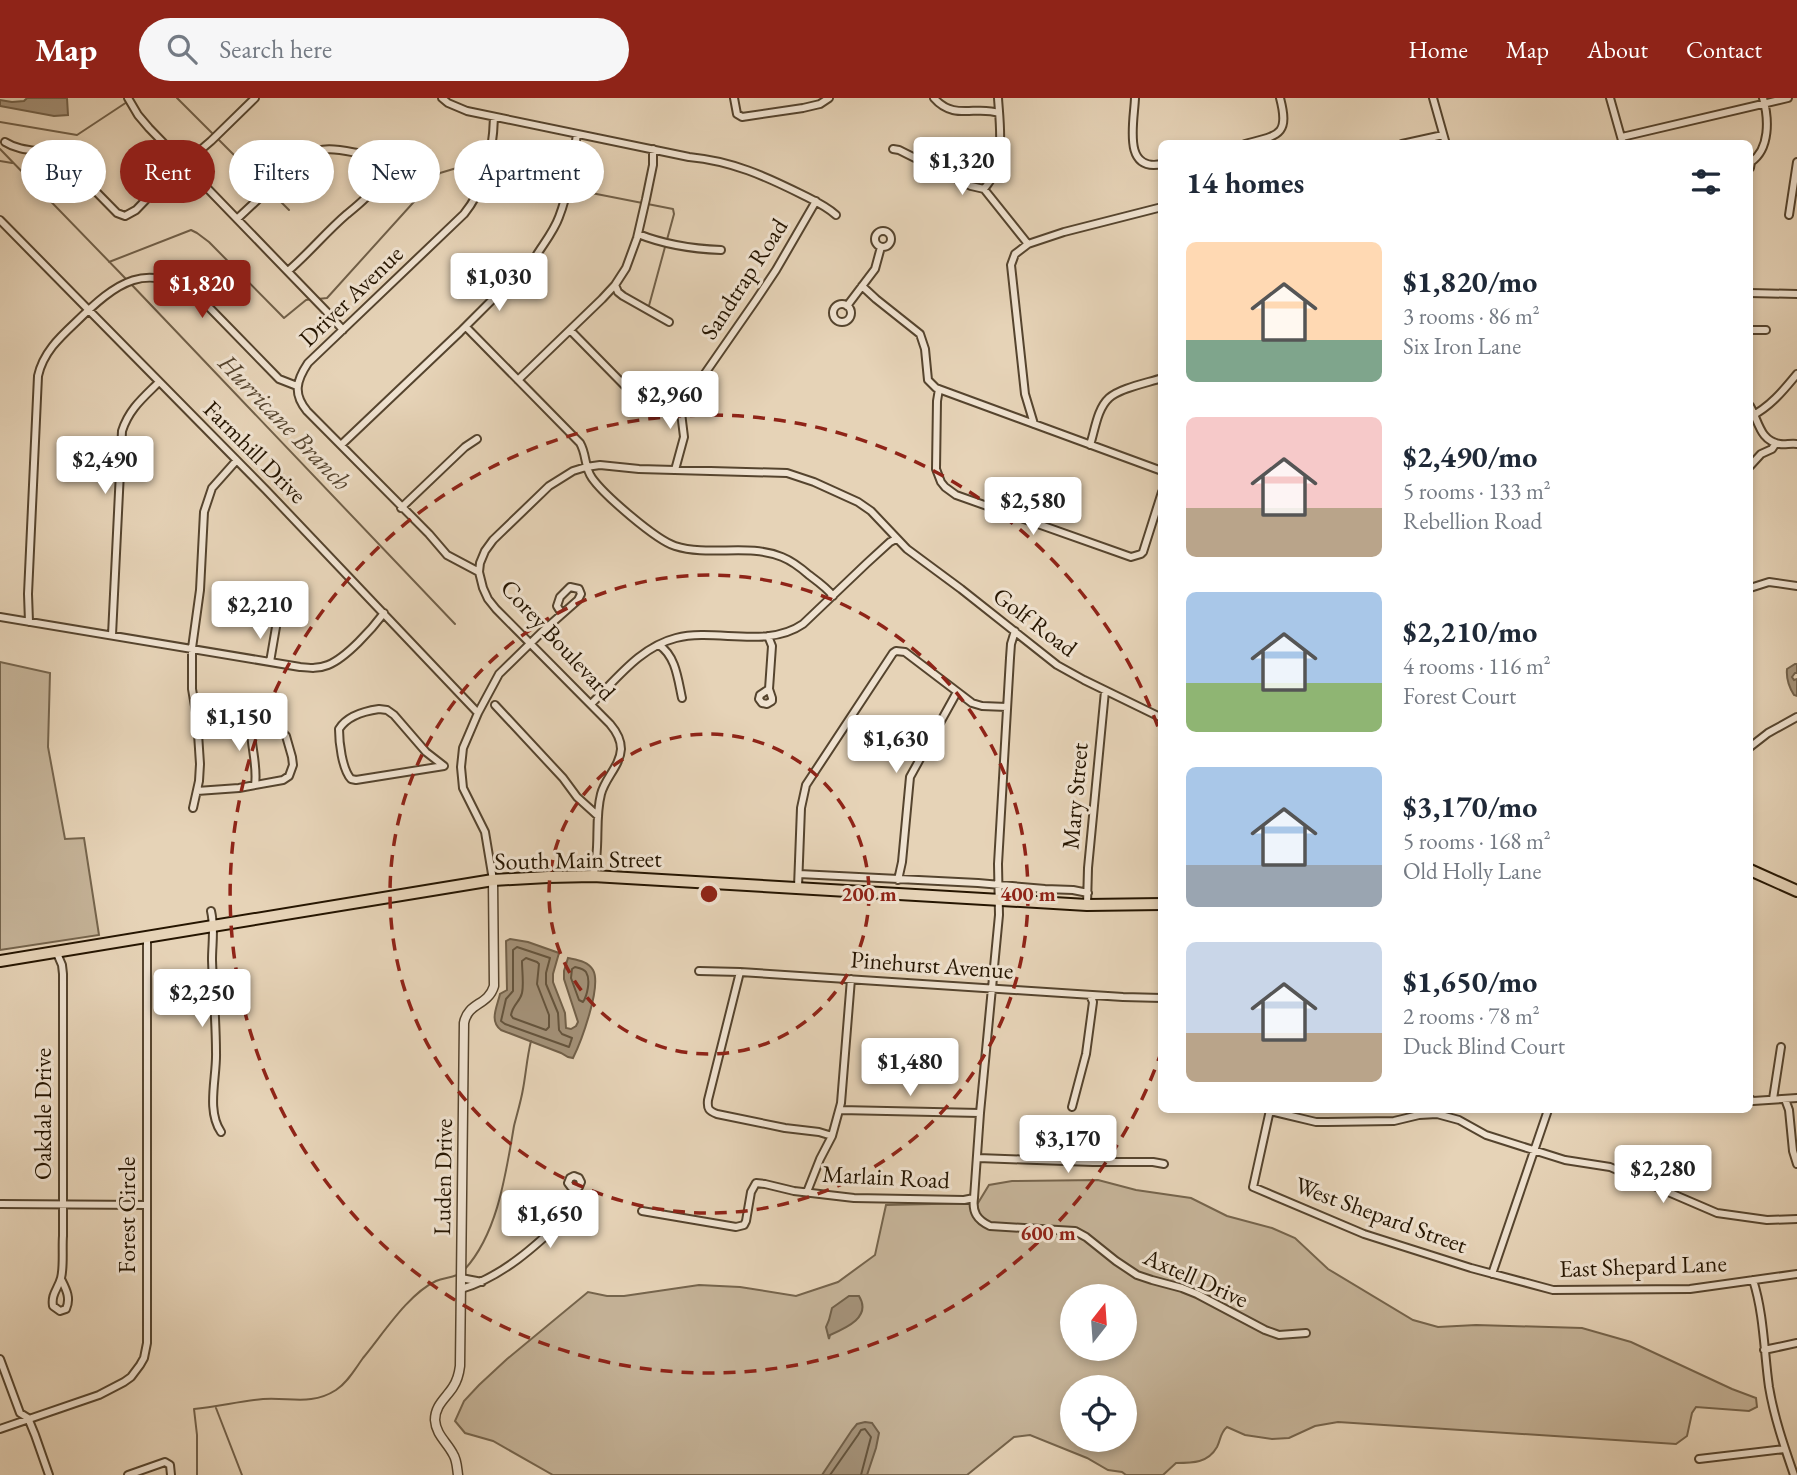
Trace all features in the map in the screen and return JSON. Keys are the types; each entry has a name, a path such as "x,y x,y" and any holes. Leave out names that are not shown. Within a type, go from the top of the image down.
{"main road":[{"path":"1753,871 1797,891"},
{"name":"South Main Street","path":"0,961 493,880 548,877 593,876 998,899 1087,899 1158,904"}],"street":[{"path":"128,98 143,122 161,140"},
{"path":"442,98 467,111 750,170 816,201 836,215"},
{"path":"734,98 736,112 742,117 814,106 829,98"},
{"path":"934,98 948,109 960,112 992,110 999,113"},
{"path":"984,189 998,161 1001,138 998,98"},
{"path":"1135,98 1134,139 1137,157 1149,166 1158,165"},
{"path":"1258,140 1274,135 1282,129 1285,120 1280,98"},
{"path":"1433,98 1445,140"},
{"path":"1610,98 1623,140"},
{"path":"1627,140 1764,101 1788,98"},
{"path":"212,140 250,99"},
{"path":"1753,160 1759,156 1764,146 1764,101"},
{"name":"Driver Avenue","path":"297,386 308,363 473,203 485,178 494,117"},
{"path":"341,445 466,327 536,256 559,217 577,134"},
{"path":"1420,140 1443,135"},
{"path":"5,142 21,149 61,156 117,213 125,216 143,203"},
{"path":"237,219 304,156 330,148 365,154 373,160 380,178 375,187 288,271"},
{"path":"518,380 615,285 629,262 653,165 653,149"},
{"path":"893,149 971,186 984,189 1027,244"},
{"path":"1789,215 1794,197 1797,162"},
{"path":"215,196 343,330"},
{"name":"Sandtrap Road","path":"679,396 699,382 776,270 816,201"},
{"path":"1034,424 1025,394 1011,265 1015,254 1027,244 1064,232 1158,208"},
{"name":"Farmhill Drive","path":"0,220 384,613 478,713"},
{"path":"638,233 706,250 721,250"},
{"path":"847,306 875,269 881,247"},
{"path":"29,622 28,594 39,369 55,343 106,294 128,282 146,278 172,282 201,299 279,379 297,386 303,406 429,534 441,550 478,572"},
{"path":"615,285 623,296 668,322"},
{"path":"862,286 920,334 925,349 927,376 931,384 939,389 1158,470"},
{"path":"1753,293 1797,294"},
{"path":"466,327 580,443 586,467 603,491 666,543 689,550 750,551 785,558 829,590 833,596"},
{"path":"570,330 624,386 637,395 652,399 679,396 684,437 675,470"},
{"path":"1753,330 1766,330"},
{"path":"1753,415 1779,396 1797,374"},
{"path":"1090,445 1100,413 1110,397 1158,379"},
{"path":"112,635 122,431 132,409 159,382"},
{"path":"939,389 936,462 938,476 950,492 1132,557 1143,552 1158,505"},
{"path":"1753,418 1765,438 1776,443 1797,443"},
{"path":"401,508 465,447 477,439"},
{"path":"1753,462 1776,443"},
{"path":"193,807 200,780 200,764 192,690 192,648 200,598 205,506 215,483 236,461"},
{"name":"Corey Boulevard","path":"593,876 597,864 600,799 621,748 614,729 488,599 478,572 485,551 498,535 549,486 566,474 600,465 788,473 858,502 871,511 896,539"},
{"path":"591,704 636,659 675,638 768,636 798,628 896,539"},
{"name":"Golf Road","path":"896,539 1057,665 1158,716"},
{"path":"1753,588 1769,582 1797,586"},
{"path":"0,617 318,668 339,659 384,613"},
{"path":"493,880 485,832 464,792 461,767 463,748 499,674 562,614"},
{"path":"270,662 276,627 274,619"},
{"path":"974,1198 998,923 997,885 1007,707 1010,658 1015,631"},
{"path":"768,636 772,646 769,688"},
{"path":"659,645 670,656 682,698"},
{"path":"798,887 801,808 806,785 893,653 905,652 972,703 995,708 1007,707"},
{"name":"Mary Street","path":"1087,899 1105,691"},
{"path":"898,880 909,777 957,692"},
{"path":"495,705 563,778 577,797 598,816"},
{"path":"444,766 426,752 387,710 371,710 360,714 346,720 339,729 345,769 351,779 444,766 461,767"},
{"path":"1753,745 1797,717"},
{"path":"197,718 276,729 283,733 290,748 293,765 292,773 286,778 231,789 197,791"},
{"path":"251,724 255,785"},
{"path":"799,874 1073,890 1087,899"},
{"name":"Luden Drive","path":"458,1475 456,1459 439,1434 435,1420 438,1406 459,1375 464,1024 468,1012 489,997 494,986 493,880"},
{"path":"211,911 215,925 212,951 216,1050 214,1102 216,1123 221,1132"},
{"name":"Forest Circle","path":"0,1429 99,1395 137,1372 144,1358 147,1343 147,936"},
{"name":"Oakdale Drive","path":"55,951 63,974 61,1279"},
{"name":"Pinehurst Avenue","path":"699,971 1158,998"},
{"path":"740,972 708,1100 710,1112 832,1136"},
{"path":"807,1192 832,1136 840,1110 850,979"},
{"path":"1072,1107 1086,1054 1093,1002 1090,995"},
{"path":"1773,1099 1781,1046"},
{"path":"1753,1100 1797,1098"},
{"path":"1785,1099 1797,1164"},
{"path":"840,1110 980,1113"},
{"name":"West Shepard Street","path":"1269,1113 1253,1187 1364,1234 1492,1273"},
{"path":"1282,1113 1316,1122 1394,1121 1437,1114 1459,1120 1486,1135 1565,1160 1610,1167 1717,1213 1767,1220 1797,1219"},
{"path":"1492,1273 1547,1113"},
{"path":"978,1158 1153,1161 1164,1164"},
{"name":"Marlain Road","path":"642,1211 736,1227 744,1225 746,1221 751,1192 756,1183 854,1198 974,1198"},
{"path":"461,1289 481,1282 523,1255 567,1216 573,1204 575,1189"},
{"name":"Axtell Drive","path":"974,1198 973,1206 979,1220 990,1226 1075,1231 1137,1275 1189,1291 1279,1335 1306,1333"},
{"path":"0,1204 147,1205"},
{"name":"East Shepard Lane","path":"1492,1273 1553,1290 1690,1289 1797,1274"},
{"path":"461,1278 481,1282"},
{"path":"1753,1280 1775,1417 1794,1475"},
{"path":"1764,1350 1797,1343"},
{"path":"0,1359 20,1413 28,1418 48,1475"},
{"path":"1699,1459 1785,1449"},
{"path":"128,1475 165,1462 170,1463 171,1475"}],"shaded area":[{"path":"0,662 50,673 48,747 65,839 84,838 99,935 0,950"},
{"path":"1098,1180 1136,1190 1191,1198 1227,1216 1272,1228 1295,1238 1328,1269 1413,1320 1438,1327 1476,1325 1582,1328 1631,1342 1756,1398 1757,1407 1749,1411 1696,1407 1687,1436 1676,1444 1338,1422 1315,1426 1289,1438 1272,1439 1245,1435 1227,1427 1217,1447 1205,1459 1176,1463 1163,1475 1126,1475 1108,1470 1072,1452 1137,1452 1137,1375 1060,1375 1060,1447 1030,1435 1014,1437 967,1475 553,1475 493,1441 465,1433 455,1421 464,1401 479,1385 588,1292 624,1296 699,1285 740,1287 796,1296 838,1282 875,1255 886,1205 978,1203 989,1185 1012,1181"}],"water":[{"path":"27,98 67,98 68,115 54,116 0,106 0,100 12,102 24,101"},
{"path":"1795,664 1797,673 1792,677 1797,679 1797,696 1788,683 1787,676 1787,669"},
{"path":"510,939 559,953 553,982 565,1013 566,1028 571,1029 578,1022 564,979 568,958 579,960 593,970 593,1001 573,1058 501,1030 497,1026 495,1014 500,994 507,990 506,941"},
{"path":"849,1296 859,1296 862,1303 860,1316 850,1325 830,1335 829,1339 826,1327 832,1308"},
{"path":"872,1423 879,1433 867,1475 822,1475 852,1430 857,1424"}],"waterway":[{"path":"177,98 214,135"},
{"path":"0,122 77,135 127,102"},
{"path":"218,139 229,150"},
{"name":"Hurricane Branch","path":"0,149 126,279"},
{"name":"Hurricane Branch","path":"0,161 12,163"},
{"path":"318,299 327,298 440,173 454,169"},
{"path":"604,195 673,209 674,214 647,313"},
{"path":"282,203 289,210"},
{"path":"109,262 191,230 209,242 284,318 306,300 312,299"},
{"name":"Hurricane Branch","path":"130,283 455,624"},
{"path":"465,1269 485,1238 499,1201 531,1041"},
{"path":"197,1475 194,1409 263,1399 309,1399 327,1395 348,1379 416,1295 436,1281 457,1275"},
{"path":"216,1408 242,1475"}]}
